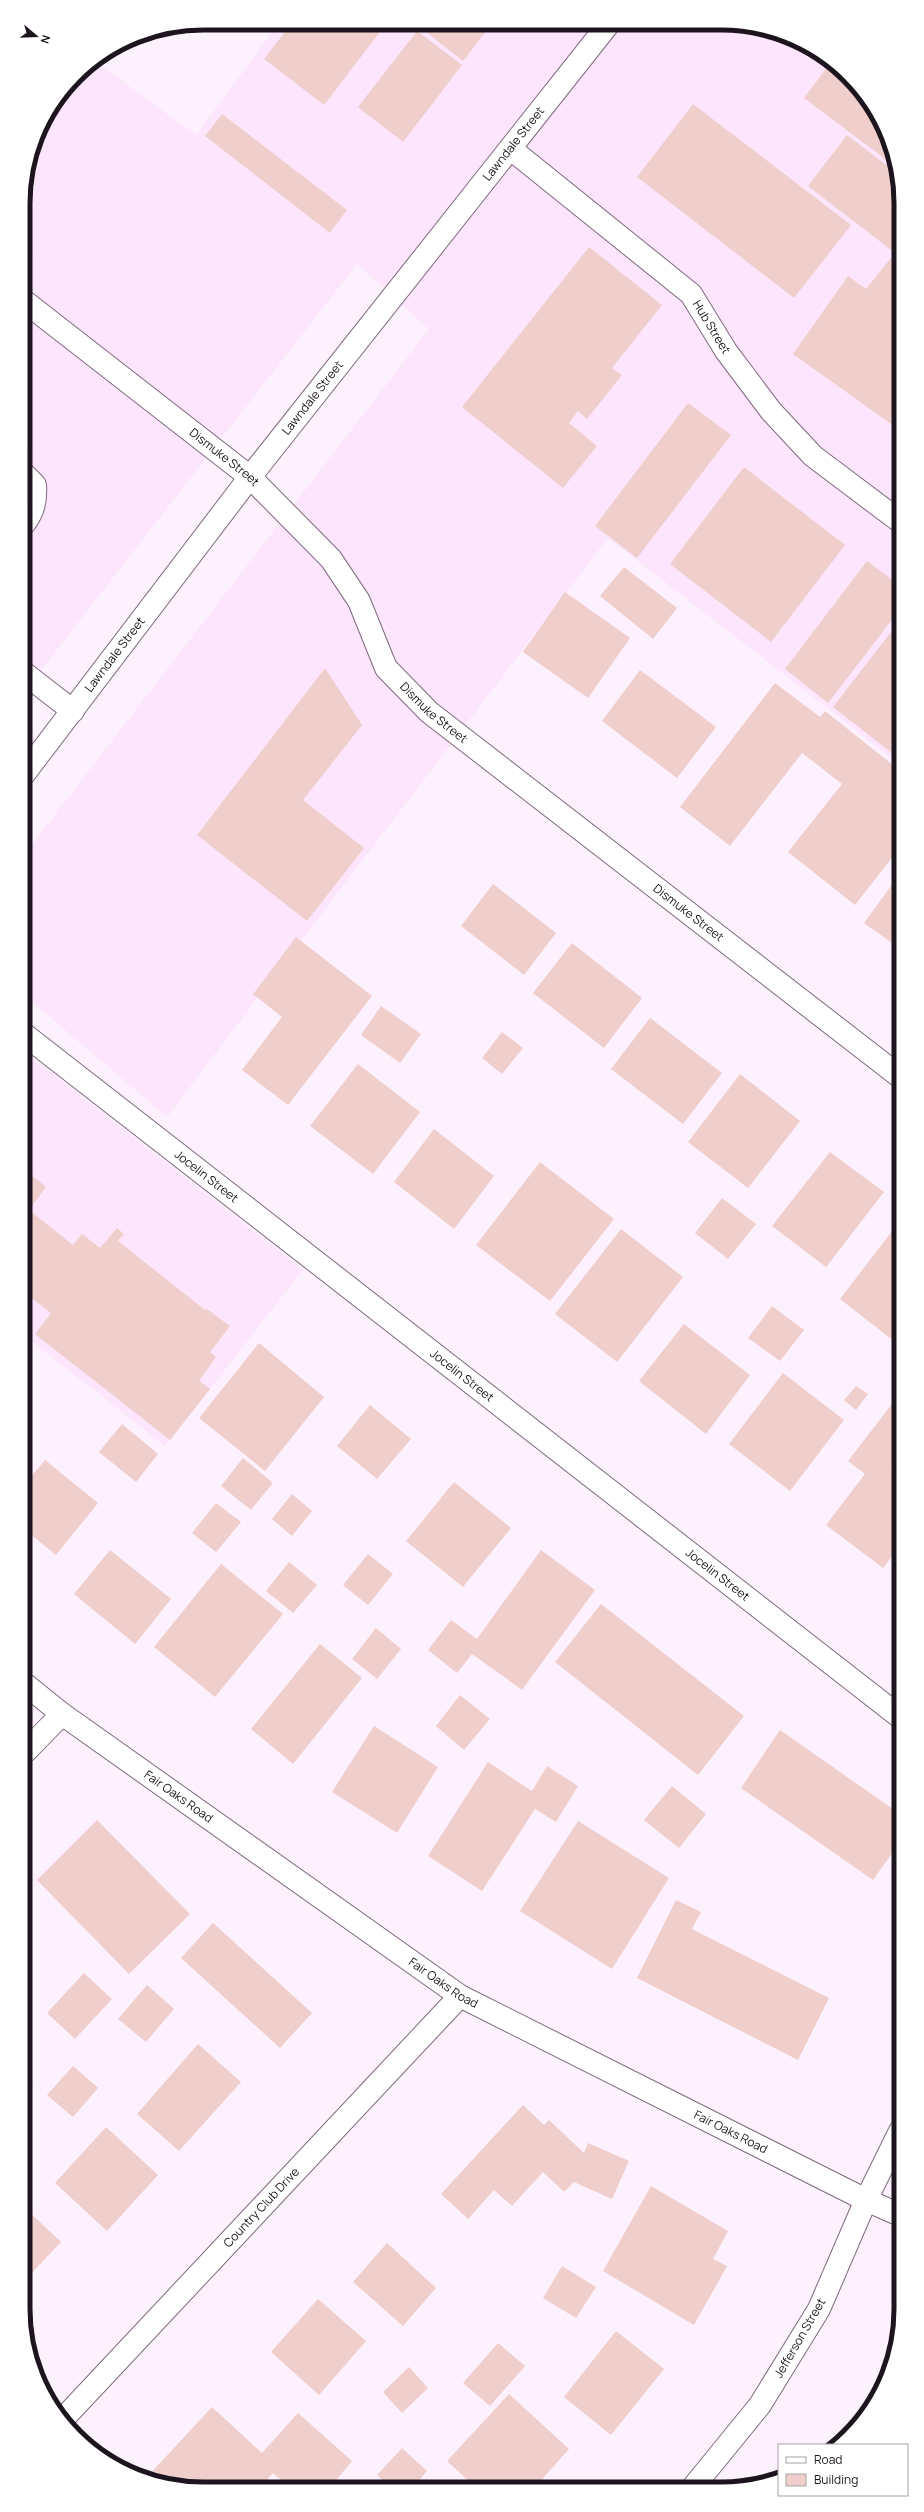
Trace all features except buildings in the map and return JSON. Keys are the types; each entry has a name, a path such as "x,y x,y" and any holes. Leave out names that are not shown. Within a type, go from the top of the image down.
{"street":[{"name":"Lawndale Street","path":"30,766 250,478 604,30"},
{"name":"Hub Street","path":"511,149 691,294 726,350 771,411 813,456 894,517"},
{"name":"Dismuke Street","path":"30,306 250,478 331,559 359,601 386,668 429,712 894,1072"},
{"path":"30,480 35,485 36,500 30,516"},
{"path":"30,678 73,711"},
{"name":"Jocelin Street","path":"30,1039 894,1712"},
{"name":"Fair Oaks Road","path":"30,1688 62,1714 460,1996 866,2200 894,2212"},
{"path":"30,1747 62,1714"},
{"name":"Country Club Drive","path":"67,2415 460,1996"},
{"name":"Jefferson Street","path":"697,2482 760,2405 819,2309 866,2200 894,2143"}],"shaded area":[{"path":"274,30 733,30 755,33 787,43 808,53 835,73 851,89 865,107 876,126 885,147 891,169 894,191 894,760 608,538 167,1117 30,1000 30,847 429,329 357,264 30,684 30,191 33,169 39,147 53,116 59,107 73,89 100,65 196,135"},
{"path":"30,1056 303,1270 165,1446 30,1340"}]}
